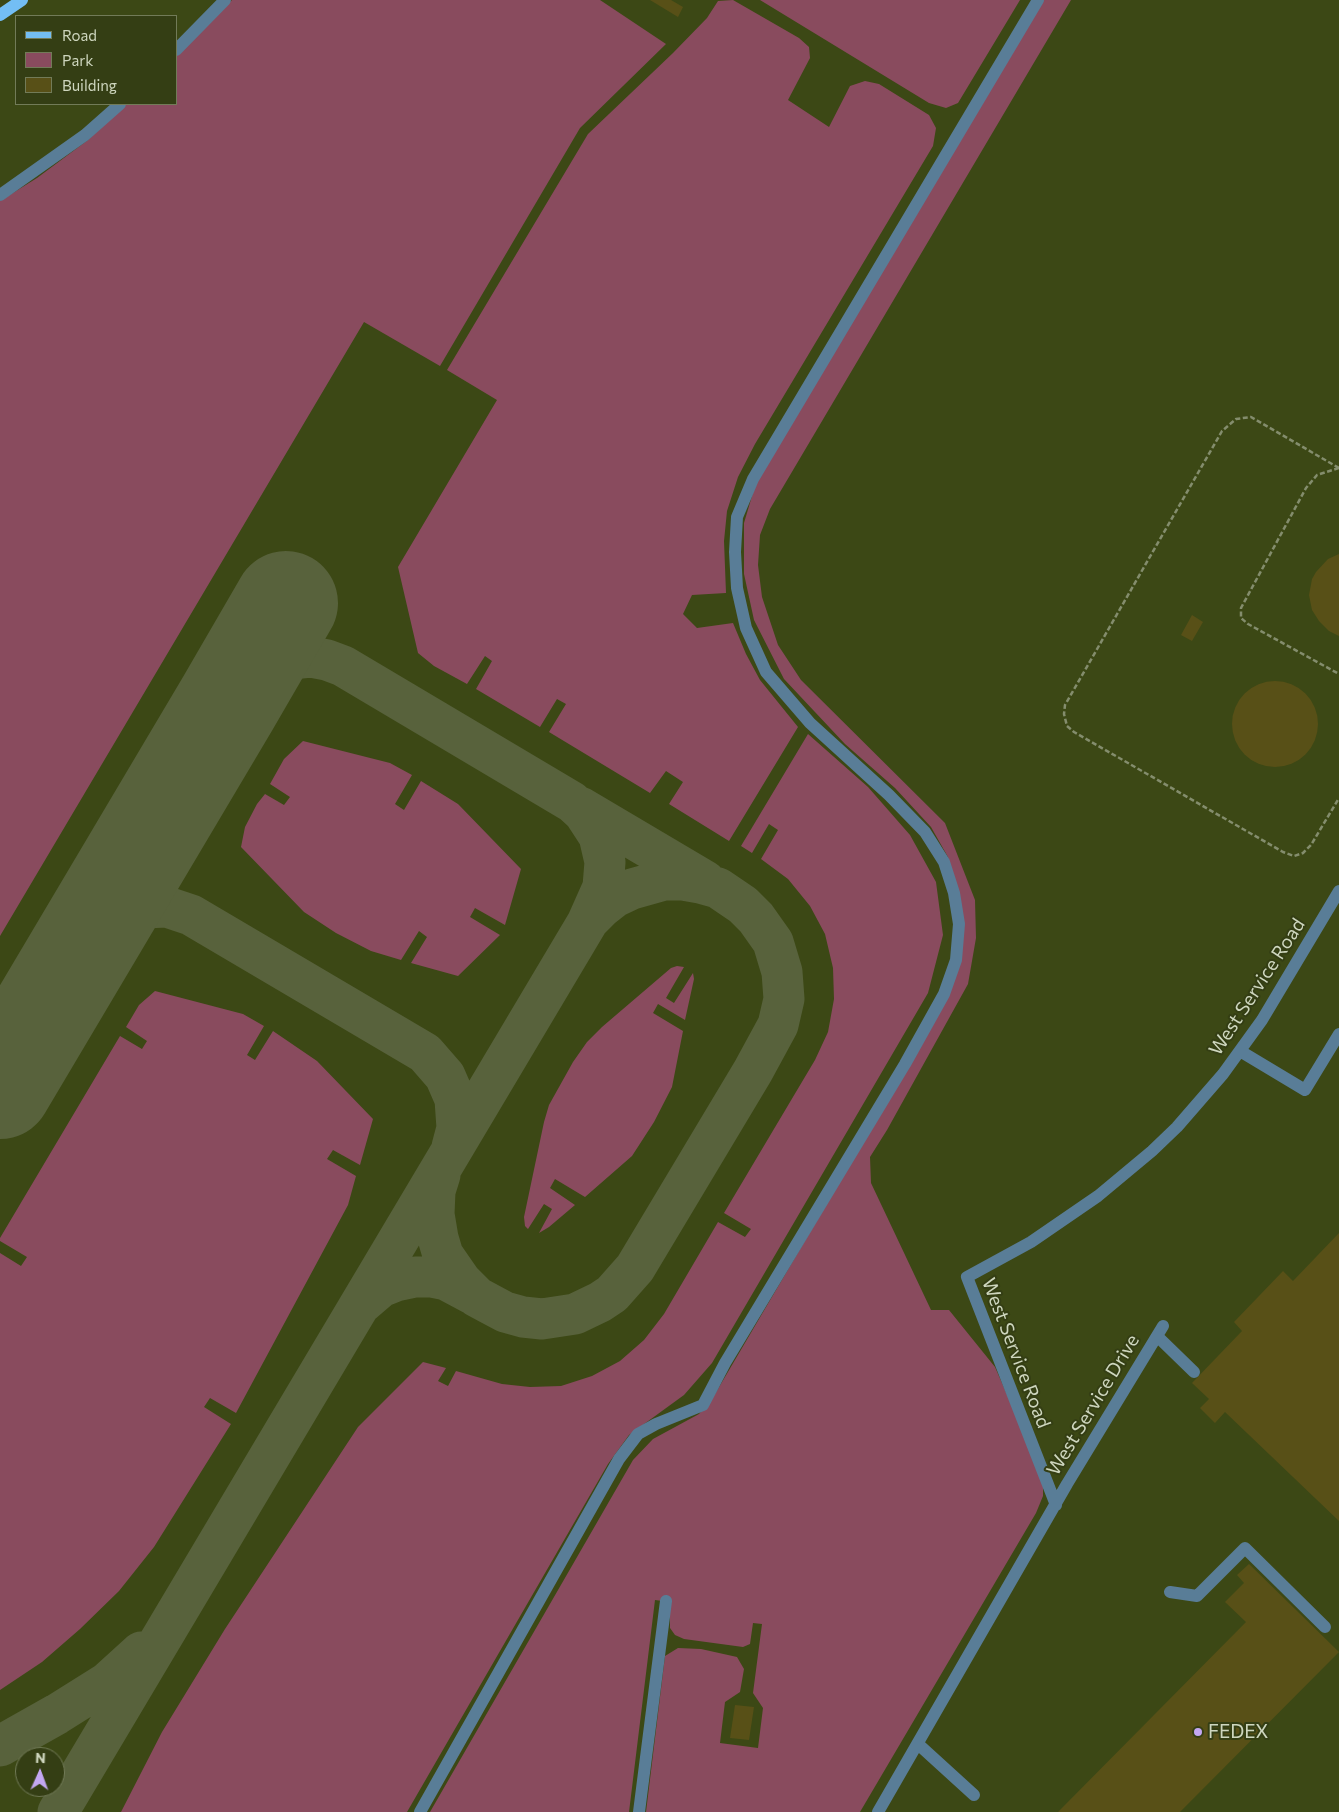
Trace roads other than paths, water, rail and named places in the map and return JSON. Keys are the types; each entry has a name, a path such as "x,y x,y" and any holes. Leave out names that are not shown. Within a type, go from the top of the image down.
{"main road":[{"path":"0,15 22,0"}],"street":[{"path":"178,48 225,0"},
{"path":"420,1812 619,1460 638,1434 656,1424 703,1405 730,1354 905,1064 944,994 956,960 958,924 954,893 944,862 925,832 810,723 766,672 746,628 737,588 735,552 737,517 753,478 1038,0"},
{"path":"0,195 85,135 119,105"},
{"name":"West Service Road","path":"1056,1505 966,1277 1031,1242 1062,1222 1126,1175 1177,1127 1223,1074 1262,1020 1337,898"},
{"path":"1240,1051 1305,1090 1339,1034"},
{"name":"West Service Drive","path":"878,1812 1056,1505 1160,1331 1194,1372"},
{"path":"1170,1592 1197,1596 1245,1548 1325,1627"},
{"path":"639,1812 666,1601"},
{"path":"918,1744 974,1794"}],"place":[{"name":"FEDEX","path":"1198,1732"}]}
